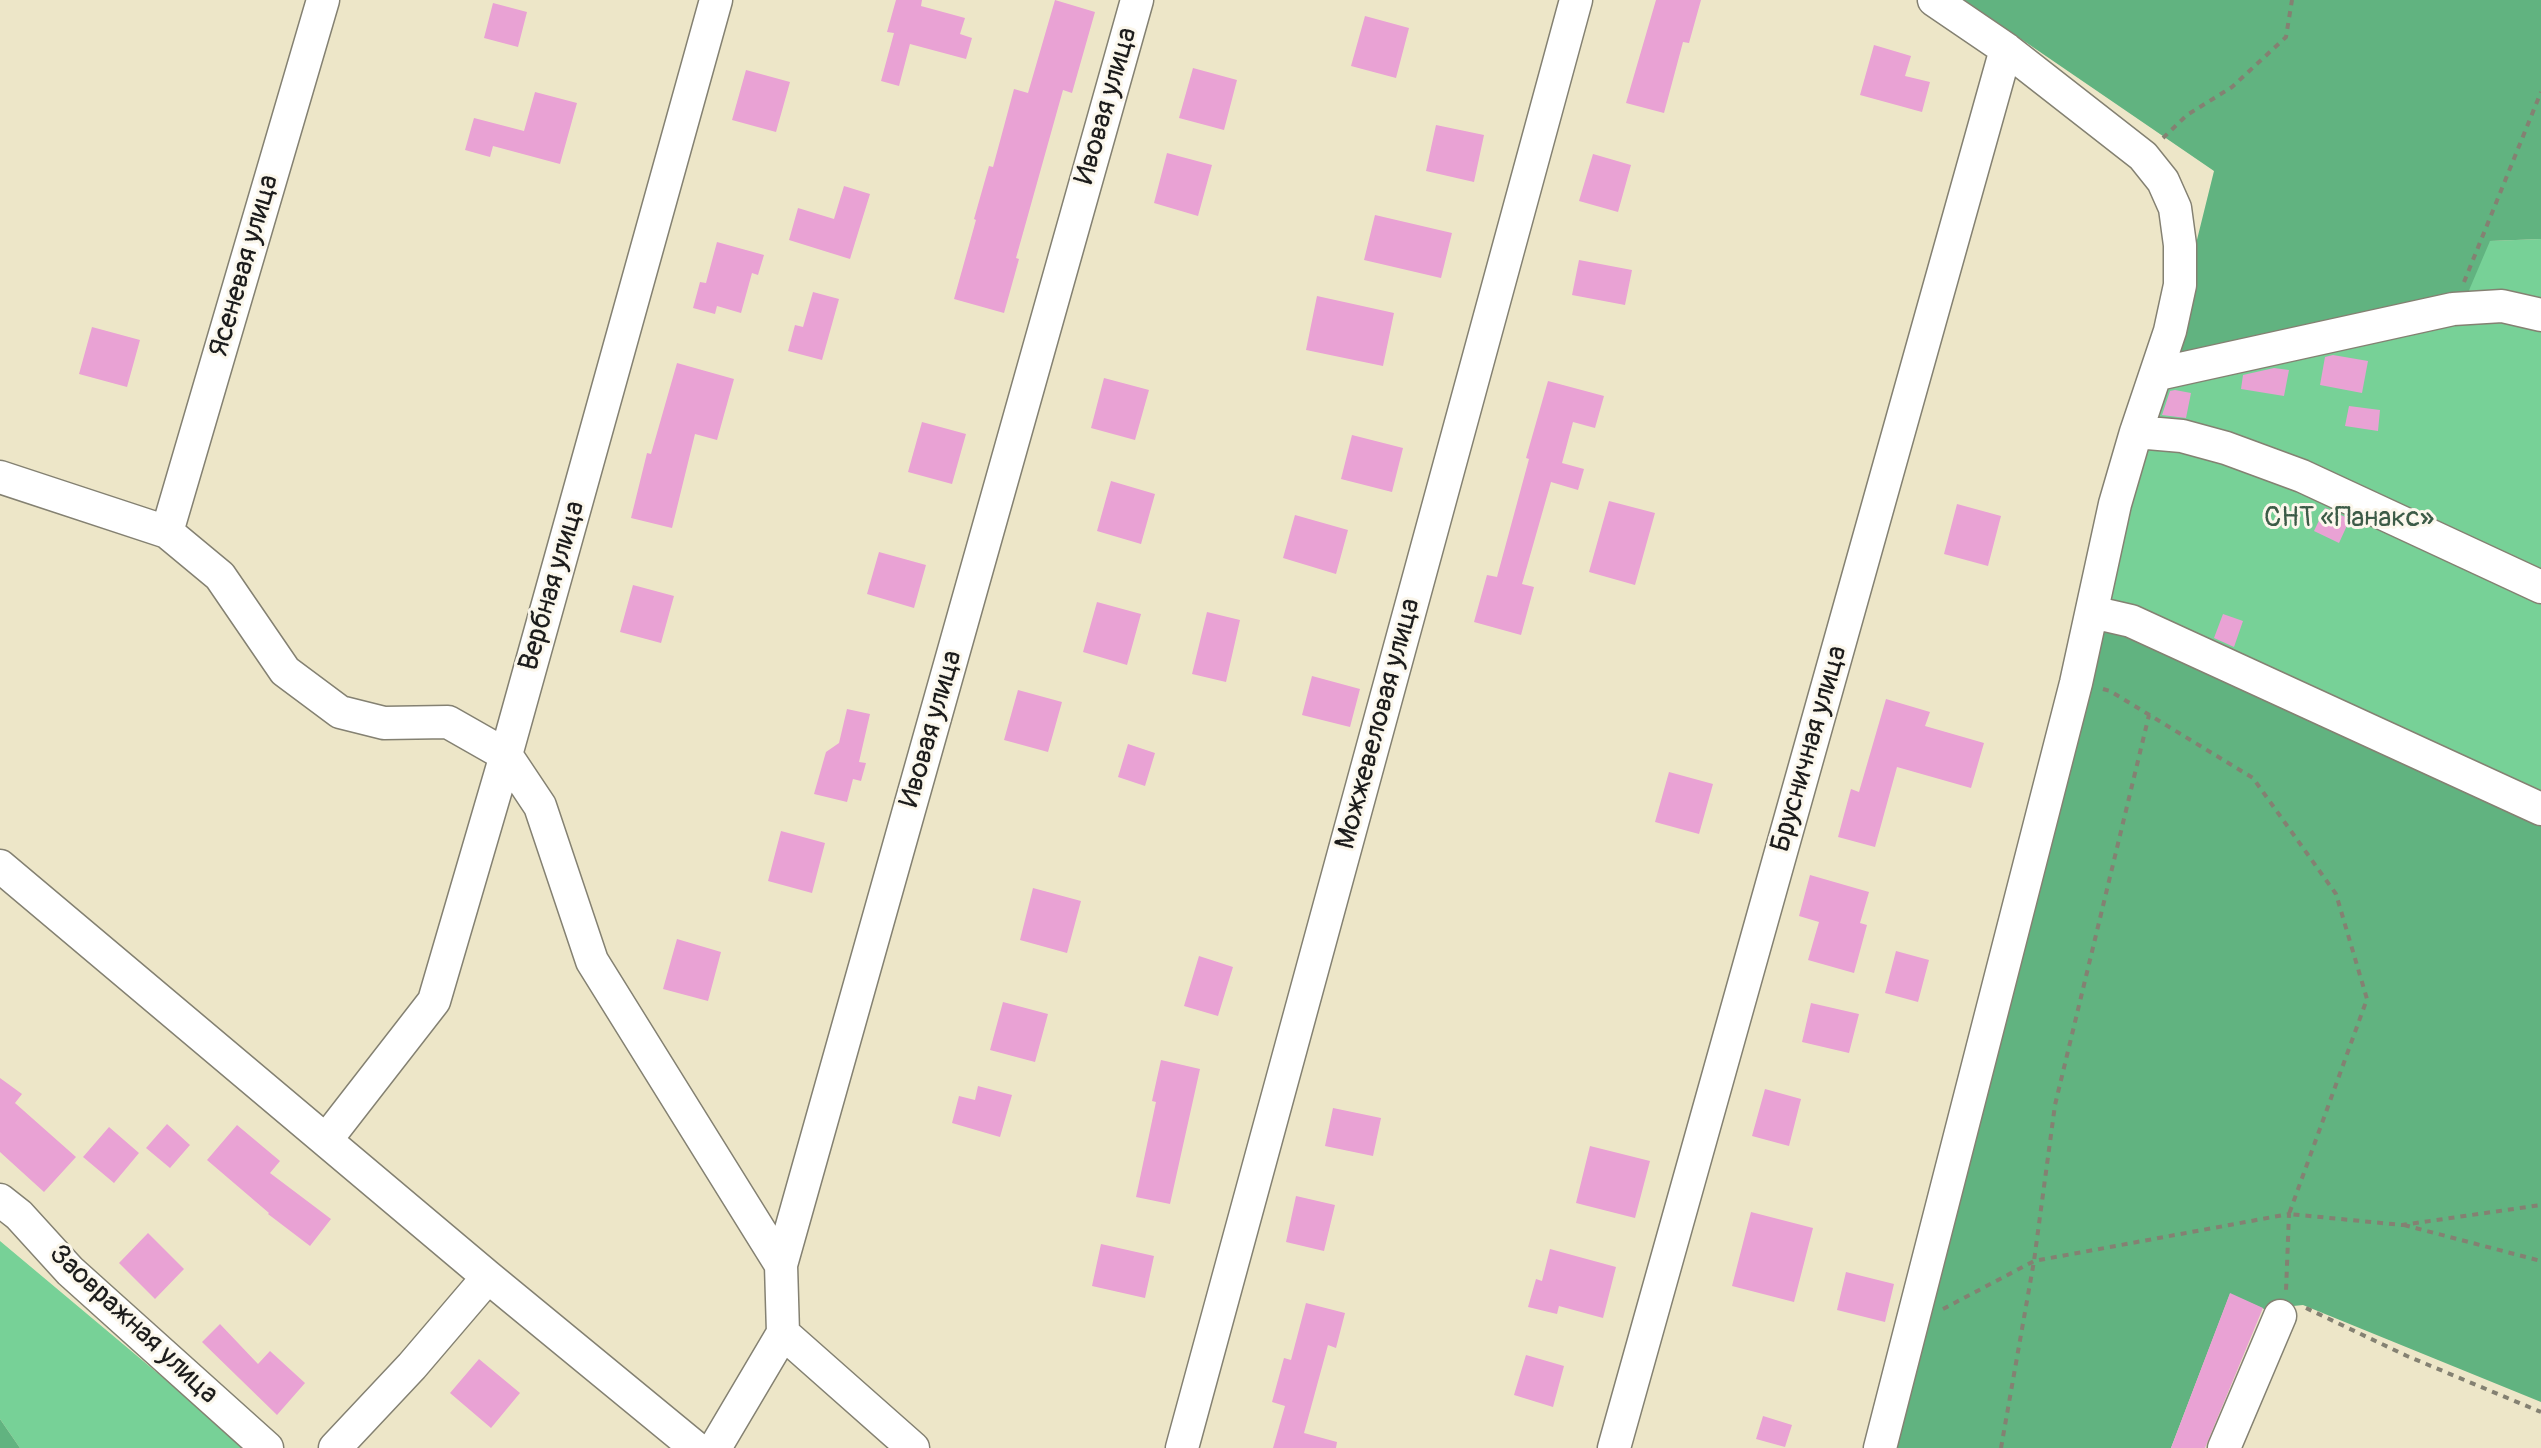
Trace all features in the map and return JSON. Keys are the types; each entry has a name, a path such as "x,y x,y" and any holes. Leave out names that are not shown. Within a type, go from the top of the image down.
{"street":[{"name":"Ясеневая улица","path":"167,532 323,0"},
{"name":"Вербная улица","path":"326,1140 434,1001 506,755 716,0"},
{"name":"Ивовая улица","path":"783,1333 781,1265 1137,0"},
{"name":"Можжевеловая улица","path":"1182,1448 1576,0"},
{"path":"1880,1448 2076,683 2115,504 2136,432 2158,374 2180,285 2180,245 2175,208 2163,181 2143,156 2006,49 1934,0"},
{"name":"Брусничная улица","path":"1614,1448 2006,49"},
{"path":"2158,374 2453,309 2502,306 2541,315"},
{"path":"2136,432 2182,436 2226,448 2302,476 2541,587"},
{"path":"0,477 7,482 167,532 220,576 285,671 340,712 384,723 448,722 506,755 540,806 592,961 781,1265"},
{"path":"2092,612 2131,621 2541,809"},
{"path":"0,866 696,1448"},
{"name":"Заовражная улица","path":"0,1200 19,1215 70,1271 267,1448"},
{"path":"335,1448 412,1366 488,1277"},
{"path":"2224,1448 2283,1307"},
{"path":"715,1448 783,1333 913,1448"}],"path":[{"path":"2143,156 2187,115 2232,87 2286,37 2292,0"},
{"path":"2453,309 2541,92"},
{"path":"2076,683 2110,691 2253,778 2336,894 2367,999 2289,1214 2283,1307 2541,1412"},
{"path":"2001,1448 2034,1261 2055,1105 2149,715"},
{"path":"2402,1225 2541,1205"},
{"path":"1910,1326 2034,1261 2289,1214 2402,1225 2541,1261"}],"green space":[{"path":"1964,0 2541,0 2541,239 2490,241 2467,295 2167,361 2214,171"},
{"name":"СНТ «Панакс»","path":"2541,239 2541,820 2101,616 2167,361 2490,241"},
{"path":"2101,616 2541,820 2541,1402 2303,1305 2264,1309 2230,1294 2171,1448 1889,1448"},
{"path":"0,1241 247,1448 20,1448 0,1419"},
{"path":"0,1419 20,1448 0,1448"}],"building":[{"path":"896,0 922,0 921,6 965,18 960,34 972,38 966,59 910,44 899,86 881,81 894,33 887,32"},
{"path":"1055,0 1095,12 1072,93 1063,90 1016,258 1019,259 1004,313 954,299 989,166 993,167 1014,89 1028,93"},
{"path":"1656,0 1701,0 1689,43 1683,42 1664,113 1626,103"},
{"path":"493,3 527,12 518,47 484,38"},
{"path":"1365,16 1409,28 1396,78 1351,66"},
{"path":"1874,45 1911,56 1905,76 1930,82 1922,112 1860,95"},
{"path":"1193,68 1237,80 1224,130 1179,118"},
{"path":"746,70 790,82 776,132 732,120"},
{"path":"535,92 577,103 560,164 493,146 490,157 465,150 474,118 524,131"},
{"path":"1436,125 1484,135 1474,182 1426,171"},
{"path":"1167,153 1212,165 1198,216 1154,203"},
{"path":"1593,154 1631,165 1618,212 1579,201"},
{"path":"844,186 870,194 850,259 789,240 798,208 834,219"},
{"path":"1375,215 1452,233 1441,278 1364,260"},
{"path":"717,242 764,255 758,275 752,273 741,313 717,306 715,314 693,308 700,282 706,283"},
{"path":"1579,260 1632,270 1625,305 1572,295"},
{"path":"813,292 839,299 822,360 788,351 795,325 803,327"},
{"path":"1317,296 1394,313 1383,366 1306,350"},
{"path":"92,327 140,340 127,387 79,374"},
{"path":"2333,355 2368,361 2362,393 2320,385 2325,357"},
{"path":"677,363 734,379 717,440 695,434 672,528 631,518 647,453 651,454"},
{"path":"2274,368 2289,370 2284,396 2241,389 2243,375"},
{"path":"1104,378 1149,390 1135,440 1091,428"},
{"path":"1548,381 1604,396 1595,428 1573,422 1562,463 1584,469 1578,490 1551,482 1522,584 1534,587 1521,635 1474,622 1487,575 1497,577"},
{"path":"2170,391 2191,393 2186,418 2162,415"},
{"path":"2349,406 2380,410 2378,431 2345,426"},
{"path":"922,422 966,434 952,484 908,472"},
{"path":"1352,435 1403,448 1392,492 1341,479"},
{"path":"1111,481 1155,494 1141,544 1097,531"},
{"path":"1609,501 1655,513 1635,585 1589,572"},
{"path":"1957,504 2001,516 1988,566 1944,554"},
{"path":"2325,508 2350,519 2339,543 2314,531"},
{"path":"1295,515 1348,530 1336,574 1283,558"},
{"path":"879,552 926,565 914,608 867,594"},
{"path":"633,585 674,596 661,643 620,632"},
{"path":"1097,602 1141,614 1127,665 1083,652"},
{"path":"1207,612 1240,620 1226,682 1192,674"},
{"path":"2223,614 2243,621 2234,647 2214,638"},
{"path":"1312,676 1360,689 1350,727 1302,715"},
{"path":"1018,690 1062,702 1048,752 1004,740"},
{"path":"1886,699 1930,712 1925,726 1984,743 1971,788 1897,767 1875,847 1838,837 1851,789 1859,792"},
{"path":"847,709 870,714 859,762 866,763 861,781 853,779 847,802 814,794 826,752 839,743"},
{"path":"1128,744 1155,753 1145,786 1118,777"},
{"path":"1669,772 1713,784 1699,834 1655,822"},
{"path":"781,831 825,843 812,893 768,881"},
{"path":"1810,875 1869,892 1860,923 1867,925 1854,973 1808,960 1819,922 1799,916"},
{"path":"1033,888 1081,901 1067,953 1020,940"},
{"path":"677,939 721,952 708,1001 663,989"},
{"path":"1896,951 1929,960 1918,1002 1885,993"},
{"path":"1199,956 1233,967 1218,1016 1184,1006"},
{"path":"1003,1002 1048,1014 1035,1062 990,1050"},
{"path":"1811,1003 1859,1014 1849,1053 1802,1042"},
{"path":"1161,1060 1200,1069 1170,1204 1136,1197 1156,1102 1152,1101"},
{"path":"0,1078 22,1094 15,1103 76,1157 44,1192 0,1152"},
{"path":"978,1086 1012,1095 1000,1137 952,1123 959,1096 975,1100"},
{"path":"1765,1089 1801,1099 1789,1146 1752,1136"},
{"path":"1333,1108 1381,1118 1373,1156 1325,1146"},
{"path":"167,1124 190,1145 170,1168 146,1148"},
{"path":"237,1125 280,1161 270,1173 331,1219 310,1246 207,1160"},
{"path":"109,1127 139,1153 114,1183 83,1157"},
{"path":"1590,1146 1650,1161 1635,1218 1576,1203"},
{"path":"1296,1196 1335,1205 1324,1251 1286,1242"},
{"path":"1751,1212 1813,1228 1794,1302 1732,1286"},
{"path":"148,1233 184,1269 155,1299 119,1263"},
{"path":"1101,1244 1154,1256 1145,1298 1092,1286"},
{"path":"1550,1249 1616,1267 1603,1318 1559,1306 1557,1314 1528,1307 1536,1279 1542,1281"},
{"path":"1846,1272 1894,1284 1885,1322 1837,1310"},
{"path":"2230,1293 2263,1308 2205,1448 2171,1448"},
{"path":"1306,1303 1345,1313 1336,1348 1328,1345 1304,1433 1337,1442 1336,1448 1273,1448 1285,1406 1272,1402 1284,1358 1291,1360"},
{"path":"220,1324 258,1364 270,1351 305,1383 277,1415 202,1342"},
{"path":"1526,1355 1564,1366 1553,1407 1514,1395"},
{"path":"479,1359 520,1393 491,1428 450,1393"},
{"path":"1763,1416 1792,1425 1785,1447 1756,1439"}]}
